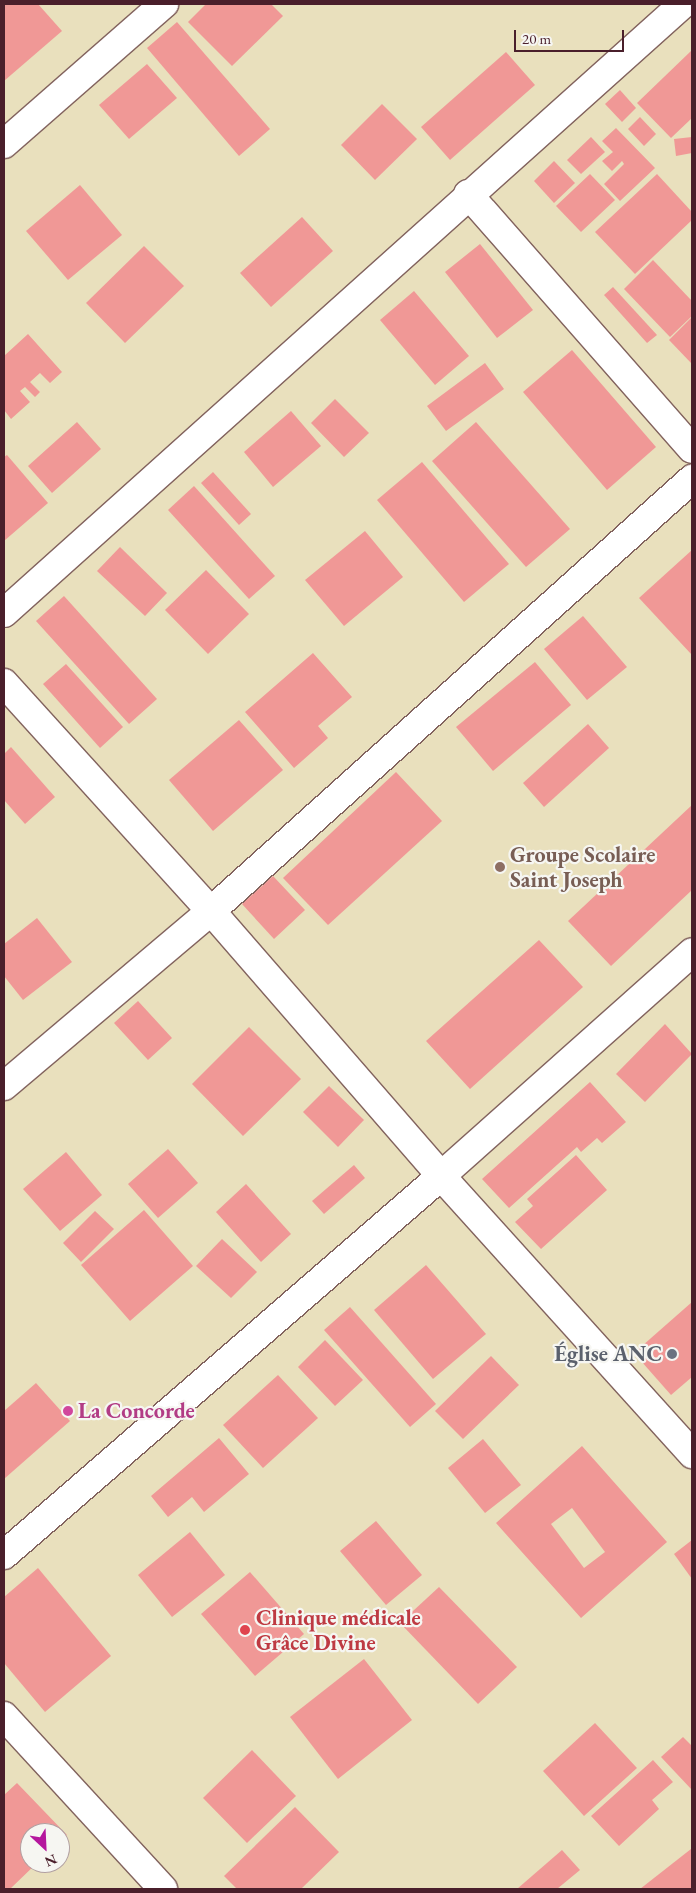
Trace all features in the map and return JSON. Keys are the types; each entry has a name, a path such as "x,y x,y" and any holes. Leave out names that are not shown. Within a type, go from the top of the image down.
{"street":[{"path":"4,144 164,4"},
{"path":"4,613 468,194 683,4"},
{"path":"468,194 692,448"},
{"path":"4,1086 211,912 692,479"},
{"path":"4,683 211,912 441,1176 692,1454"},
{"path":"4,1555 441,1176 692,952"},
{"path":"4,1716 164,1889"}],"building":[{"path":"4,4 38,4 62,31 4,81"},
{"path":"206,4 271,4 283,16 232,66 188,22"},
{"path":"177,22 270,129 239,156 147,48"},
{"path":"691,51 692,118 671,138 637,103"},
{"path":"506,52 535,85 450,160 421,127"},
{"path":"147,64 177,98 129,139 99,105"},
{"path":"620,90 636,108 622,122 605,104"},
{"path":"382,104 417,139 375,180 341,145"},
{"path":"640,117 656,134 644,146 628,129"},
{"path":"616,128 655,168 620,201 604,184 624,164 622,161 612,171 602,161 613,152 602,141"},
{"path":"591,137 605,152 581,174 567,160"},
{"path":"692,137 692,153 676,156 674,139"},
{"path":"554,161 575,183 554,203 534,181"},
{"path":"590,174 615,200 581,232 556,206"},
{"path":"657,174 692,212 692,220 635,274 595,232"},
{"path":"80,185 122,235 68,280 26,231"},
{"path":"302,217 333,251 271,307 240,273"},
{"path":"480,244 533,310 497,338 445,272"},
{"path":"144,246 184,286 125,343 86,303"},
{"path":"653,260 692,301 692,316 670,337 624,289"},
{"path":"613,287 657,335 647,343 604,295"},
{"path":"414,291 469,356 435,385 380,320"},
{"path":"692,317 692,364 669,340"},
{"path":"28,334 62,372 50,383 40,373 30,382 40,392 35,397 25,387 20,391 30,402 11,419 4,410 4,356"},
{"path":"572,350 656,447 607,490 523,392"},
{"path":"485,363 504,389 446,431 427,406"},
{"path":"335,399 369,433 344,457 311,423"},
{"path":"291,411 321,446 273,487 244,452"},
{"path":"77,422 101,449 52,493 28,466"},
{"path":"476,422 570,529 526,567 432,461"},
{"path":"7,455 48,503 4,541 4,457"},
{"path":"422,462 509,564 464,602 377,500"},
{"path":"213,472 251,514 239,525 201,483"},
{"path":"194,486 275,576 249,599 168,510"},
{"path":"365,531 403,577 344,626 305,580"},
{"path":"120,547 167,593 145,616 97,571"},
{"path":"692,550 692,655 639,598"},
{"path":"206,570 249,614 208,654 165,610"},
{"path":"64,596 157,699 129,724 36,621"},
{"path":"583,616 627,667 587,700 544,649"},
{"path":"313,653 352,697 318,726 328,738 294,768 245,712"},
{"path":"535,662 571,705 493,771 456,727"},
{"path":"66,664 123,727 100,748 43,684"},
{"path":"239,720 283,770 213,831 169,780"},
{"path":"588,724 609,748 544,807 523,783"},
{"path":"11,747 55,797 25,824 4,800 4,754"},
{"path":"396,772 442,821 328,925 283,878"},
{"path":"692,805 692,890 611,966 568,921"},
{"path":"273,876 305,910 274,939 242,904"},
{"path":"37,918 72,962 23,1000 4,976 4,944"},
{"path":"539,940 583,987 470,1089 426,1041"},
{"path":"138,1001 172,1038 148,1060 114,1023"},
{"path":"665,1024 692,1054 645,1102 616,1074"},
{"path":"249,1027 301,1079 243,1136 192,1084"},
{"path":"590,1082 626,1122 602,1143 597,1138 581,1152 577,1147 509,1208 482,1179"},
{"path":"329,1086 364,1120 338,1147 303,1112"},
{"path":"168,1149 198,1183 158,1218 128,1184"},
{"path":"66,1152 102,1195 60,1231 23,1189"},
{"path":"576,1155 607,1190 541,1249 515,1222 533,1206 527,1199"},
{"path":"354,1165 365,1178 324,1214 312,1201"},
{"path":"246,1184 291,1234 261,1262 216,1212"},
{"path":"144,1210 193,1266 130,1321 81,1265"},
{"path":"95,1211 114,1229 81,1262 63,1243"},
{"path":"222,1239 257,1272 231,1298 196,1266"},
{"path":"426,1265 486,1334 433,1379 374,1310"},
{"path":"692,1302 692,1377 671,1395 634,1353"},
{"path":"350,1307 436,1404 410,1427 324,1330"},
{"path":"325,1340 363,1380 335,1406 298,1367"},
{"path":"491,1356 519,1385 463,1439 435,1411"},
{"path":"278,1375 318,1418 263,1468 223,1425"},
{"path":"36,1383 70,1421 4,1479 4,1411"},
{"path":"219,1438 249,1474 204,1512 192,1497 168,1517 151,1496"},
{"path":"483,1439 521,1485 485,1513 448,1468"},
{"path":"582,1446 667,1542 581,1618 496,1523","holes":["572,1508 605,1552 584,1568 551,1524"]},
{"path":"376,1521 422,1575 386,1605 340,1551"},
{"path":"190,1532 225,1575 172,1617 138,1575"},
{"path":"692,1540 692,1579 674,1554"},
{"path":"38,1568 111,1656 45,1712 4,1663 4,1597"},
{"path":"250,1572 304,1634 255,1676 201,1614"},
{"path":"439,1587 517,1667 478,1704 400,1623"},
{"path":"364,1659 412,1720 338,1779 290,1717"},
{"path":"595,1723 637,1768 584,1816 543,1771"},
{"path":"683,1737 692,1746 692,1790 661,1757"},
{"path":"252,1750 296,1796 247,1843 203,1798"},
{"path":"653,1760 673,1782 652,1800 659,1809 619,1846 591,1816"},
{"path":"17,1783 55,1823 20,1823 20,1873 27,1873 10,1889 4,1889 4,1795"},
{"path":"295,1807 339,1852 301,1889 237,1889 224,1876"},
{"path":"691,1849 692,1889 640,1889"},
{"path":"562,1850 580,1870 557,1889 517,1889"}],"place":[{"name":"Groupe Scolaire Saint Joseph","path":"500,867"},
{"name":"Église ANC","path":"672,1354"},
{"name":"La Concorde","path":"68,1411"},
{"name":"Clinique médicale Grâce Divine","path":"245,1630"}]}
